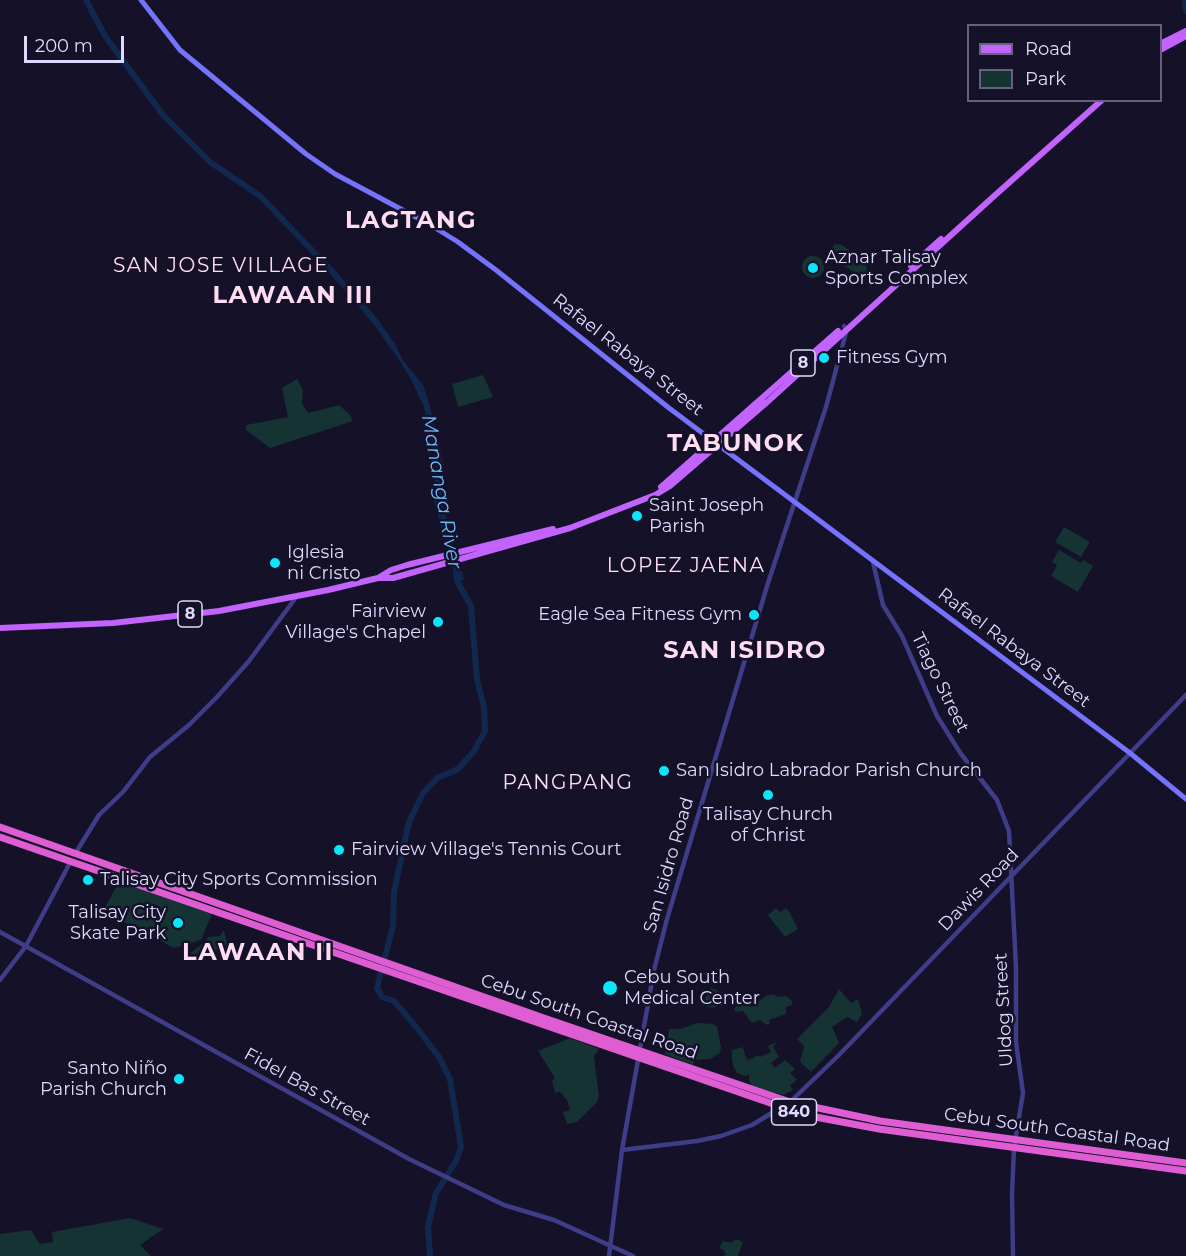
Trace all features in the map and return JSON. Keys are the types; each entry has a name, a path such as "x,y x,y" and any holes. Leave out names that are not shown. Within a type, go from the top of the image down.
{"highway":[{"name":"Cebu South Coastal Road","path":"0,827 73,857 639,1054 780,1108 879,1130 1186,1163"},
{"name":"Cebu South Coastal Road","path":"0,837 73,857"},
{"name":"Cebu South Coastal Road","path":"639,1054 790,1102 880,1121 1186,1172"}],"main road":[{"name":"Rafael Rabaya Street","path":"141,0 180,50 306,154 335,174 458,242 614,365 1130,753 1186,799"},
{"path":"1162,44 1184,35"},
{"path":"1162,49 1184,35"},
{"name":"8","path":"0,628 113,623 219,611 378,578 393,578 569,524 662,488 763,402 1094,102"},
{"name":"8","path":"845,327 1100,102"},
{"path":"662,488 769,396"},
{"name":"8","path":"378,578 391,570 407,565 519,540"}],"street":[{"name":"San Isidro Road","path":"609,1256 622,1150 654,970 667,920 794,502 826,406 845,327"},
{"name":"Tiago Street","path":"873,562 883,605 902,636 937,716 961,754 998,800 1002,809 1010,831 1010,878"},
{"path":"0,980 26,946 73,857 99,815 123,792 150,758 189,725 217,697 249,661 297,596"},
{"name":"Dawis Road","path":"790,1102 838,1056 1186,695"},
{"name":"Uldog Street","path":"1010,878 1016,967 1016,1042 1023,1093 1015,1144 1012,1256"},
{"name":"Fidel Bas Street","path":"0,932 409,1159 483,1196 528,1214 554,1220 633,1256"},
{"path":"622,1150 721,1136 752,1125 780,1108"}],"green space":[{"path":"835,244 842,245 861,258 866,264 866,275 859,276 836,260 831,254 831,249"},
{"name":"Aznar Talisay Sports Complex","path":"809,256 817,256 824,263 824,271 817,278 809,278 802,271 802,263"},
{"path":"483,375 493,397 458,407 452,384"},
{"path":"297,379 303,390 302,403 308,413 339,405 353,421 270,448 246,430 246,425 288,417 282,388"},
{"path":"1064,527 1090,542 1081,557 1055,542"},
{"path":"1059,550 1081,563 1083,560 1093,566 1078,592 1051,576 1057,565 1052,562"},
{"path":"119,882 212,914 201,940 174,948 103,911"},
{"path":"776,908 780,912 786,908 798,929 785,937 768,915"},
{"path":"224,930 228,948 188,955 208,937 220,936"},
{"path":"711,988 719,991 720,996 714,998 716,1008 702,1006 699,999 705,999 707,995 705,992"},
{"path":"839,989 851,1003 858,999 862,1014 857,1022 847,1017 832,1027 839,1043 811,1072 800,1062 804,1046 797,1039 829,1007"},
{"path":"774,994 777,997 786,996 792,1001 792,1005 786,1007 786,1014 769,1020 770,1023 767,1025 760,1020 752,1023 743,1011 736,1012 734,1009 744,998 751,1007 766,996"},
{"path":"697,1023 713,1024 717,1027 720,1053 710,1059 695,1060 693,1065 665,1054 669,1029 680,1029"},
{"path":"570,1038 599,1049 594,1056 599,1096 597,1102 577,1122 567,1124 563,1112 570,1110 567,1100 560,1092 555,1093 552,1081 555,1078 538,1051"},
{"path":"777,1042 773,1047 779,1057 771,1063 775,1068 785,1060 795,1069 790,1073 797,1080 790,1085 793,1090 783,1095 753,1087 749,1081 749,1074 746,1076 737,1073 732,1058 732,1050 743,1047 748,1060 759,1055 760,1057 771,1052 768,1046"},
{"path":"130,1218 163,1229 140,1245 151,1256 0,1256 0,1234 31,1230 40,1244 53,1242 52,1232"},
{"path":"736,1239 743,1242 738,1256 723,1256 726,1255 724,1250 719,1248 723,1241 731,1243"}],"water":[{"path":"393,341 403,360 423,385 442,453 442,502 464,580 454,583 455,577 434,502 436,462 424,407 411,379 388,343"}],"waterway":[{"name":"Mananga River","path":"86,0 105,36 163,115 210,162 260,196 331,270 376,322 394,348"},
{"path":"1185,0 1186,11"},
{"name":"Mananga River","path":"430,1256 428,1227 436,1193 456,1161 461,1147 450,1079 439,1057 417,1028 394,1001 382,997 377,988 393,926 394,892 409,822 423,793 437,778 458,769 474,751 485,731 484,708 477,679 471,606 458,583 456,574"}],"place":[{"name":"Aznar Talisay Sports Complex","path":"813,268"},
{"name":"Fitness Gym","path":"824,358"},
{"name":"Saint Joseph Parish","path":"637,516"},
{"name":"Iglesia ni Cristo","path":"275,563"},
{"name":"Eagle Sea Fitness Gym","path":"754,615"},
{"name":"Fairview Village's Chapel","path":"438,622"},
{"name":"San Isidro Labrador Parish Church","path":"664,771"},
{"name":"Talisay Church of Christ","path":"768,795"},
{"name":"Fairview Village's Tennis Court","path":"339,850"},
{"name":"Talisay City Sports Commission","path":"88,880"},
{"name":"Talisay City Skate Park","path":"178,923"},
{"name":"Cebu South Medical Center","path":"610,988"},
{"name":"Santo Niño Parish Church","path":"179,1079"}],"district":[{"name":"LAGTANG","path":"411,221"},
{"name":"SAN JOSE VILLAGE","path":"221,266"},
{"name":"LAWAAN III","path":"293,296"},
{"name":"TABUNOK","path":"736,444"},
{"name":"LOPEZ JAENA","path":"686,566"},
{"name":"SAN ISIDRO","path":"745,651"},
{"name":"PANGPANG","path":"568,783"},
{"name":"LAWAAN II","path":"258,953"}]}
